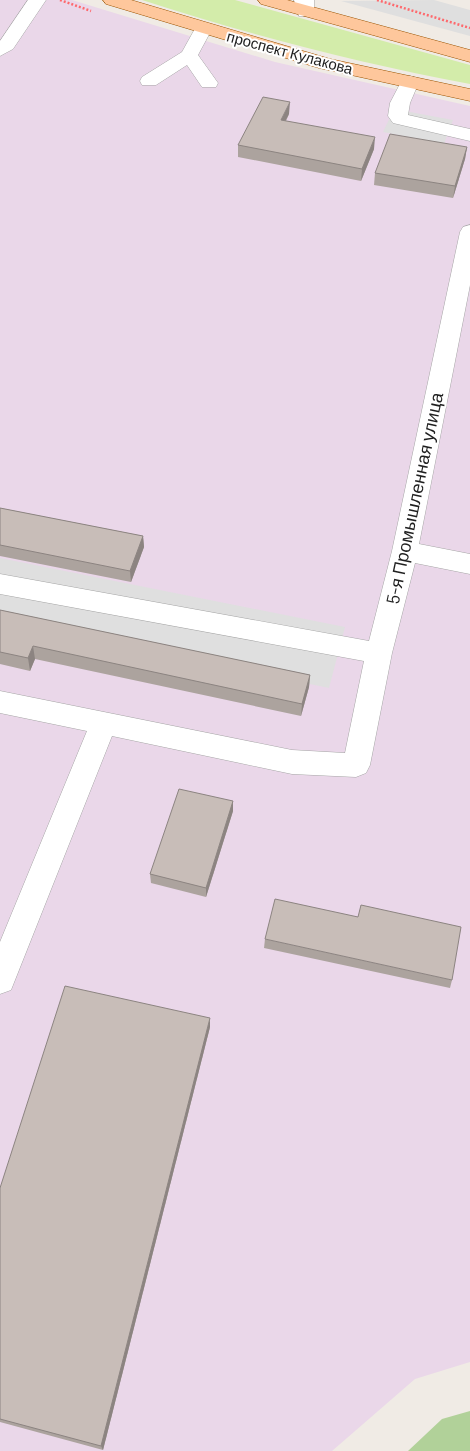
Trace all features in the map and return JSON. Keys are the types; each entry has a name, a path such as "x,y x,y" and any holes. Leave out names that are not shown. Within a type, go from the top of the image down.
{"main road":[{"name":"проспект Кулакова","path":"112,0 203,29 326,64 470,94"},
{"path":"267,0 306,3 470,56"}],"street":[{"path":"0,50 7,46 37,0"},
{"path":"0,18 24,21"},
{"path":"149,81 189,55 203,29"},
{"path":"189,55 209,83"},
{"path":"410,82 400,103 398,116 400,119 470,135"},
{"name":"5-я Промышленная улица","path":"104,723 292,762 356,764 379,653 405,551 470,232"},
{"path":"405,551 470,564"},
{"path":"0,584 379,653"},
{"path":"0,702 104,723 0,980"}],"path":[{"path":"377,0 470,28"}],"shaded area":[{"path":"0,0 72,0 275,62 470,106 470,1362 415,1379 332,1451 0,1451"},
{"path":"434,0 470,10 470,36 341,1"},
{"path":"394,109 453,120 444,144 383,132"},
{"path":"0,558 345,627 329,688 0,620"}],"green space":[{"path":"142,0 235,0 470,65 470,84 387,67 305,47 223,25"},
{"path":"470,1411 470,1451 408,1451 442,1419"}],"building":[{"path":"263,97 290,102 281,120 375,137 362,169 238,145"},
{"path":"390,134 467,147 455,186 375,173"},
{"path":"0,508 143,536 130,571 0,545"},
{"path":"0,610 310,675 302,704 33,646 28,658 0,652"},
{"path":"179,789 233,801 206,888 150,874"},
{"path":"275,899 358,917 361,905 461,927 452,980 265,939"},
{"path":"65,986 210,1018 101,1446 0,1419 0,1188"}]}
